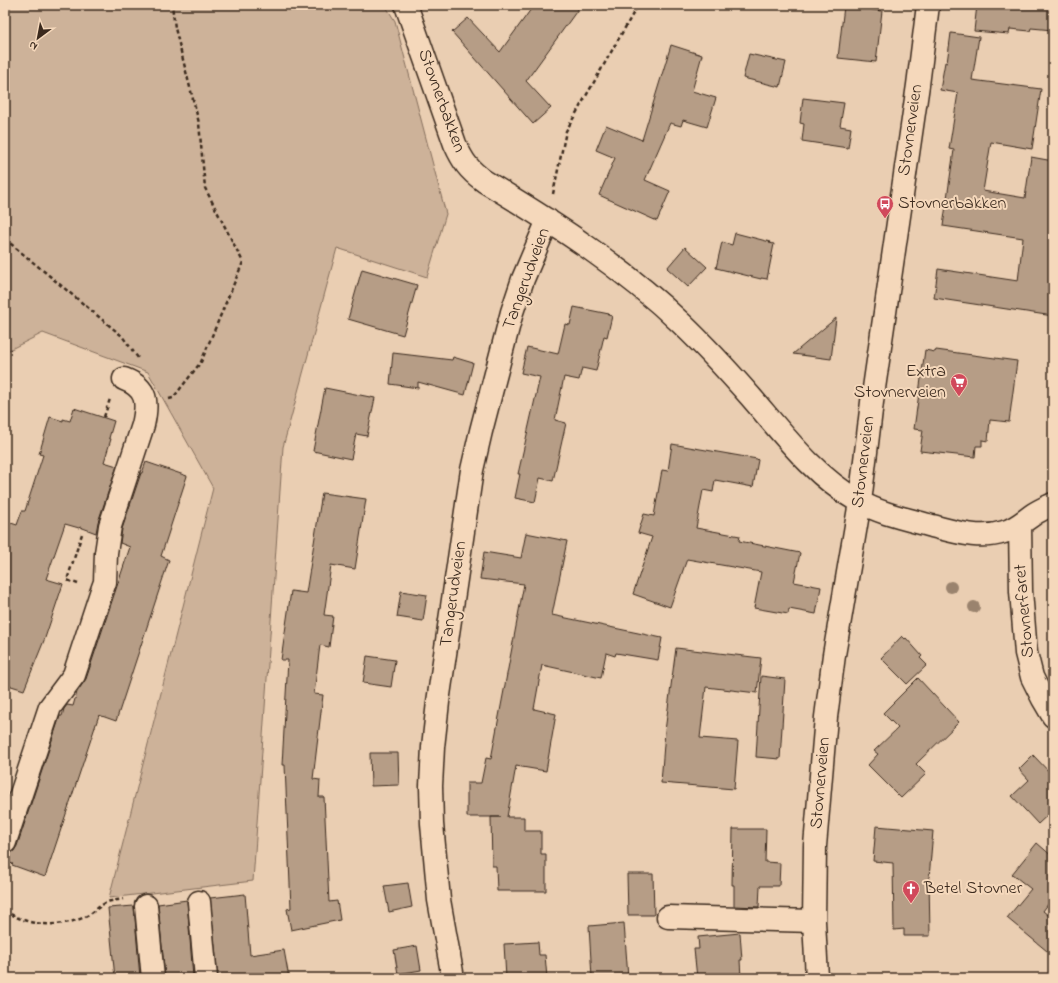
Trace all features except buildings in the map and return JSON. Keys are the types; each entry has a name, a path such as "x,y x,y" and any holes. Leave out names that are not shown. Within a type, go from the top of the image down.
{"street":[{"name":"Stovnerbakken","path":"406,5 455,144 462,160 474,174 548,220 625,275 681,323 734,377 800,454 841,491 881,512 970,536 990,536 1000,533 1020,525 1034,514 1053,504"},
{"name":"Stovnerveien","path":"817,978 814,921 815,846 826,717 834,655 860,502 872,402 918,86 928,5"},
{"name":"Tangerudveien","path":"453,978 439,900 432,824 433,747 438,702 472,470 512,312 523,279 548,220"},
{"path":"5,842 50,707 74,675 102,593 105,582 106,553 110,526 143,425 137,392"},
{"name":"Stovnerfaret","path":"1020,525 1021,591 1026,652 1032,677 1053,716"},
{"path":"199,902 206,978"},
{"path":"146,906 153,978"},
{"path":"668,917 814,921"}],"path":[{"path":"5,239 122,336 138,358 137,392 173,398 201,362 243,262 205,188 199,123 176,28 172,5"},
{"path":"548,220 566,131 638,5"},
{"path":"83,533 67,580 102,593"},
{"path":"5,910 21,920 44,924 63,922 85,917 110,901 133,900 146,906"}],"shaded area":[{"path":"5,5 385,5 395,21 446,214 427,277 337,248 283,447 253,881 109,898 213,488 148,372 43,333 5,352"}],"place":[{"name":"Stovnerbakken","path":"885,219"},
{"name":"Extra Stovnerveien","path":"959,397"},
{"name":"Betel Stovner","path":"911,904"}]}
